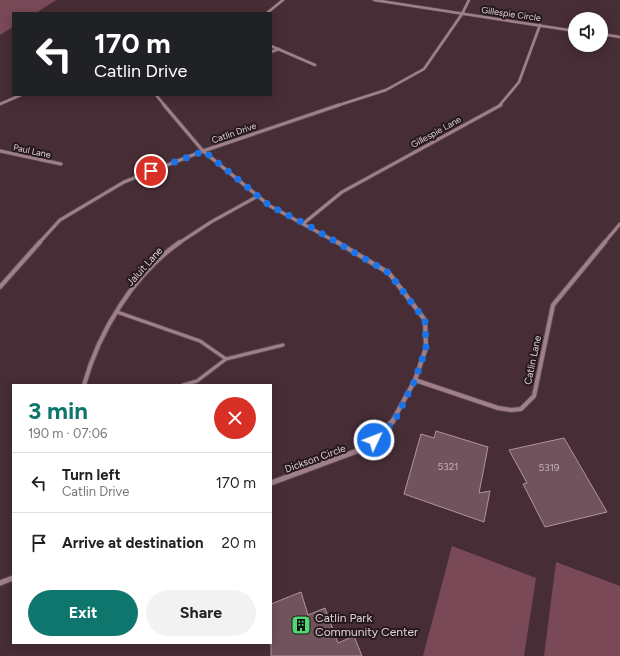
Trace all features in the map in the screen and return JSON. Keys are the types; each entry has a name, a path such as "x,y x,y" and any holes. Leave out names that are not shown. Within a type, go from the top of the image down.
{"street":[{"path":"268,12 283,0"},
{"name":"Gillespie Circle","path":"374,0 568,30"},
{"name":"Catlin Drive","path":"0,286 60,220 124,182 204,151 310,114 386,90 424,69 462,14 469,0"},
{"name":"Gillespie Lane","path":"304,223 342,192 502,104 519,82 540,25"},
{"path":"608,35 620,37"},
{"path":"272,46 315,65"},
{"path":"272,52 279,49"},
{"path":"0,104 19,96"},
{"name":"Dickson Circle","path":"157,96 204,151 270,206 304,223 389,273 425,320 426,348 415,380 394,422 365,448 272,483"},
{"name":"Paul Lane","path":"0,151 61,164"},
{"name":"Jaluit Lane","path":"84,384 86,374 100,341 117,312 145,275 166,253 204,226 258,196"},
{"name":"Catlin Lane","path":"415,380 498,408 511,410 521,409 534,396 553,305 620,224"},
{"path":"0,583 12,578"}],"lane":[{"path":"117,312 200,340 226,359"},
{"path":"186,384 197,381 226,359 283,345"}],"shaded area":[{"path":"0,0 56,0 38,12 12,12 12,28 0,35"},
{"path":"452,546 536,578 524,656 423,656"},
{"path":"556,562 620,586 620,656 544,656"}],"building":[{"path":"436,431 488,447 479,493 490,491 484,522 404,494 421,434 434,438"},
{"path":"564,438 607,512 545,527 523,484 527,483 509,450"},
{"name":"Catlin Park Community Center","path":"301,592 308,615 325,608 338,643 354,636 362,656 271,656 272,604"}],"place":[{"name":"Catlin Park Community Center","path":"301,625"}],"route":[{"path":"151,171 204,151 270,206 304,223 389,273 425,320 426,348 415,380 394,422 374,440"}]}
